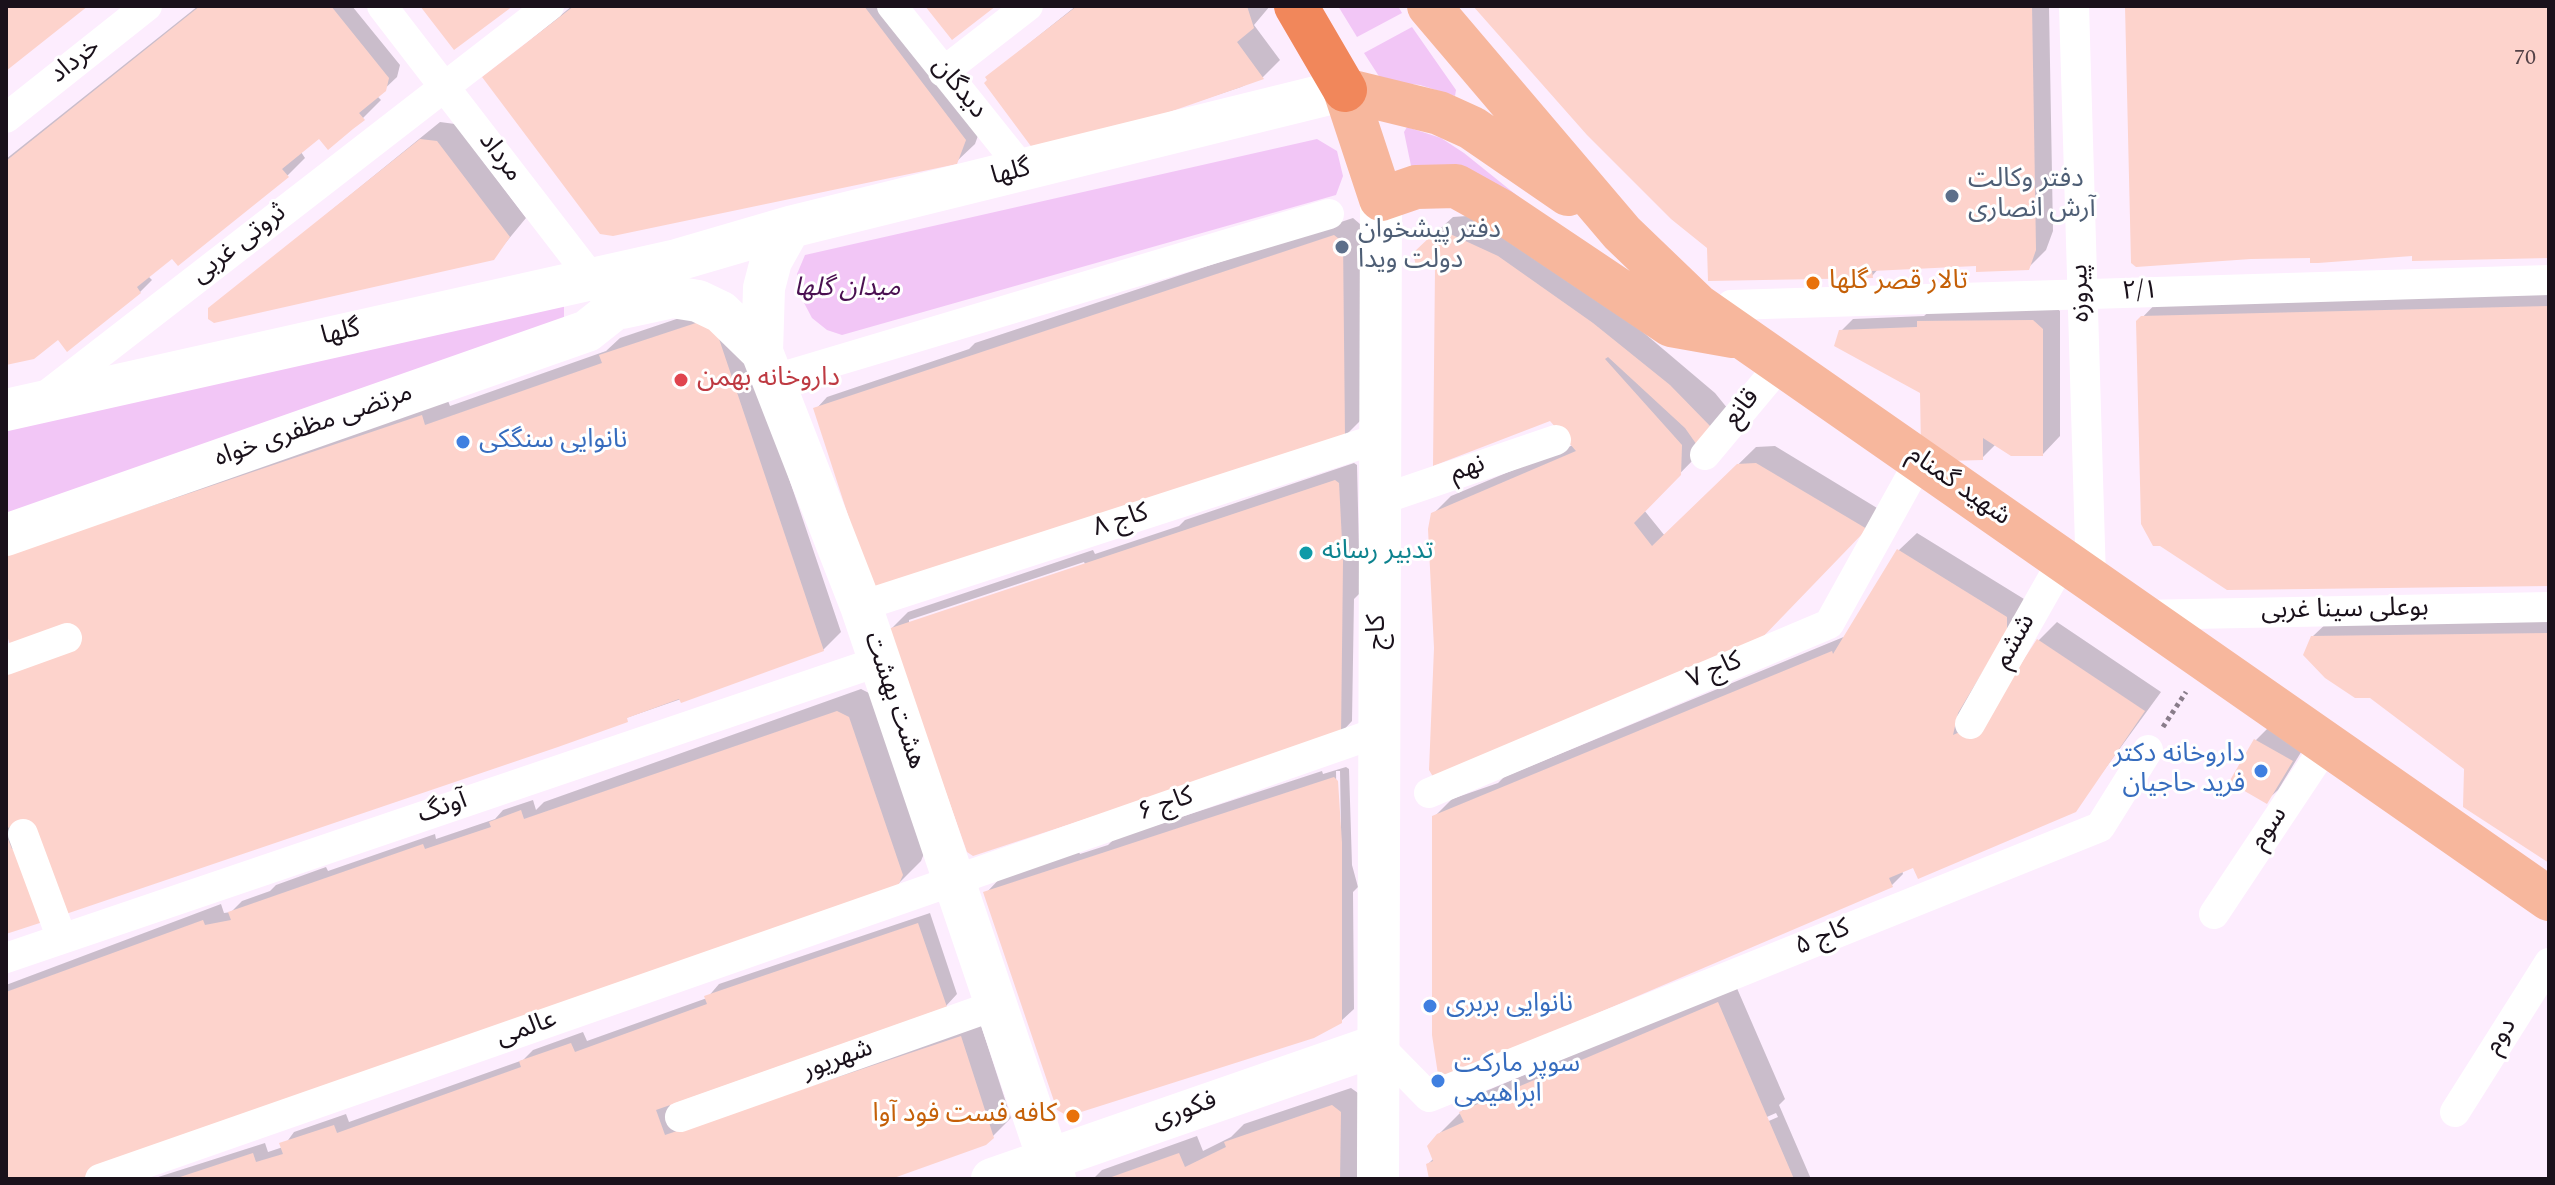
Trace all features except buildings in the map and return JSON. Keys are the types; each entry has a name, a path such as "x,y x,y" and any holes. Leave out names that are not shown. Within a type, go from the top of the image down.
{"highway":[{"path":"1296,6 1345,90"}],"main road":[{"name":"شهید گمنام","path":"1429,6 1622,233 1698,306 1737,321 1781,364 2549,899"},
{"name":"گلها","path":"21,406 677,260 790,227 1345,90"},
{"name":"کاج","path":"1345,90 1381,199 1378,1179"},
{"path":"1345,90 1439,113 1472,128 1622,233"},
{"path":"1381,199 1416,187 1456,186 1501,211 1671,325 1737,321"},
{"name":"هشت بهشت","path":"790,227 771,261 764,288 767,366 861,606 1052,1170"},
{"name":"گلها","path":"617,309 677,260"},
{"path":"617,309 673,297 698,301 730,319 767,366"},
{"name":"مرتضی مظفری خواه","path":"6,535 587,331 617,309"},
{"name":"فکوری","path":"992,1179 1052,1170 1378,1045"}],"street":[{"name":"خرداد","path":"6,118 147,6"},
{"name":"مرداد","path":"382,6 617,309"},
{"name":"ثروتی غربی","path":"21,406 549,6"},
{"name":"دیدگان","path":"892,6 1024,171"},
{"path":"943,72 1028,6"},
{"name":"پیروزه","path":"2074,6 2082,295 2077,570"},
{"path":"767,366 1329,214"},
{"name":"۲/۱","path":"1737,321 2082,295 2549,280"},
{"name":"قانع","path":"1705,455 1781,364"},
{"name":"کاج ۸","path":"861,606 1380,438"},
{"name":"نهم","path":"1380,500 1556,440"},
{"name":"کاج ۷","path":"1429,793 1829,624 1920,460"},
{"name":"ششم","path":"1970,724 2077,570"},
{"name":"بوعلی سینا غربی","path":"2141,615 2549,607"},
{"path":"6,660 67,638"},
{"name":"آونگ","path":"6,958 880,661"},
{"name":"کاج ۶","path":"954,881 1379,732"},
{"name":"سوم","path":"2214,914 2327,744"},
{"name":"کاج ۵","path":"1378,1045 1429,1097 2100,827 2148,750"},
{"path":"23,834 62,939"},
{"name":"عالمی","path":"100,1179 954,881"},
{"name":"دوم","path":"2455,1112 2549,963"},
{"name":"شهریور","path":"680,1117 996,1005"}],"path":[{"path":"2148,750 2207,661"}],"green space":[{"path":"1338,6 1398,6 1402,13 1357,37"},
{"path":"1412,27 1456,90 1455,96 1420,85 1382,81 1364,53"},
{"path":"1407,127 1441,138 1464,153 1540,214 1414,180 1404,132"},
{"name":"میدان گلها","path":"1317,139 1337,151 1343,176 1336,195 842,335 827,330 812,318 802,299 797,274 805,255"},
{"path":"564,301 564,320 6,520 6,425"}],"place":[{"name":"دفتر وکالت آرش انصاری","path":"1952,196"},
{"name":"دفتر پیشخوان دولت ویدا","path":"1342,247"},
{"name":"تالار قصر گلها","path":"1813,283"},
{"name":"داروخانه بهمن","path":"681,380"},
{"name":"نانوایی سنگکی","path":"463,442"},
{"name":"تدبیر رسانه","path":"1306,553"},
{"name":"داروخانه دکتر فرید حاجیان","path":"2261,771"},
{"name":"نانوایی بربری","path":"1430,1006"},
{"name":"سوپر مارکت ابراهیمی","path":"1438,1081"},
{"name":"کافه فست فود آوا","path":"1073,1116"}]}
